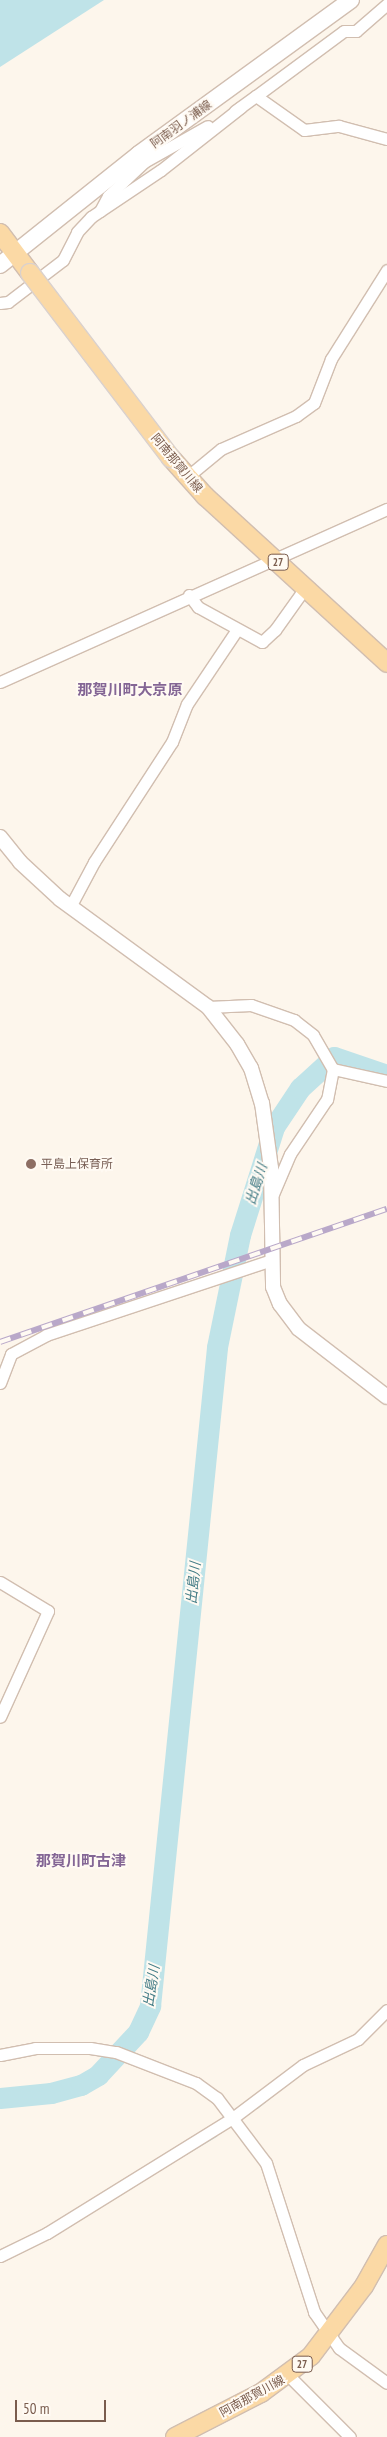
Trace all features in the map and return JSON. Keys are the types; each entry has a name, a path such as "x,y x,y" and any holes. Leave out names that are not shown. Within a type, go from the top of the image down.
{"main road":[{"name":"阿南羽ノ浦線","path":"0,265 8,244 142,158 351,0"},
{"name":"阿南那賀川線","path":"8,244 171,458 274,559 387,663"},
{"name":"阿南那賀川線","path":"175,2437 289,2376 328,2336 364,2286 387,2245"}],"street":[{"path":"0,303 8,302 63,260 77,232 100,211 161,170 241,107 344,31 348,34 356,31 387,4"},
{"path":"256,96 304,130 339,126 387,139"},
{"path":"100,211 108,196 142,158 241,107"},
{"path":"188,476 221,449 296,416 314,403 332,359 387,270"},
{"path":"0,682 188,595 387,509"},
{"path":"188,595 198,607 236,630 262,642 275,630 305,588"},
{"path":"70,907 94,862 172,742 187,704 236,630"},
{"path":"0,837 20,862 70,907 208,1008 251,1068 262,1103 271,1199 273,1287 280,1304 299,1329 387,1396"},
{"path":"208,1008 250,1005 294,1020 314,1035 333,1069 327,1099 290,1154 271,1199"},
{"path":"333,1069 387,1081"},
{"path":"0,1384 11,1354 46,1335 271,1260"},
{"path":"0,1582 48,1612 0,1717"},
{"path":"0,2256 47,2233 236,2120 303,2065 358,2039 387,2010"},
{"path":"0,2055 35,2048 90,2048 120,2055 196,2083 236,2120 266,2163 314,2312 328,2336 387,2383"},
{"path":"289,2376 350,2437"}],"water":[{"path":"0,0 104,0 0,67"}],"waterway":[{"name":"出島川","path":"0,2098 51,2093 81,2085 98,2075 138,2032 150,2006 217,1347 240,1235 274,1127 300,1088 334,1057 387,1075"},
{"path":"342,2052 358,2044"},
{"path":"257,2107 273,2094"},
{"path":"179,2157 216,2135"}],"railway":[{"path":"0,1342 387,1209"}],"place":[{"name":"平島上保育所","path":"31,1164"}],"district":[{"name":"那賀川町大京原","path":"130,690"},
{"name":"那賀川町古津","path":"81,1861"}]}
